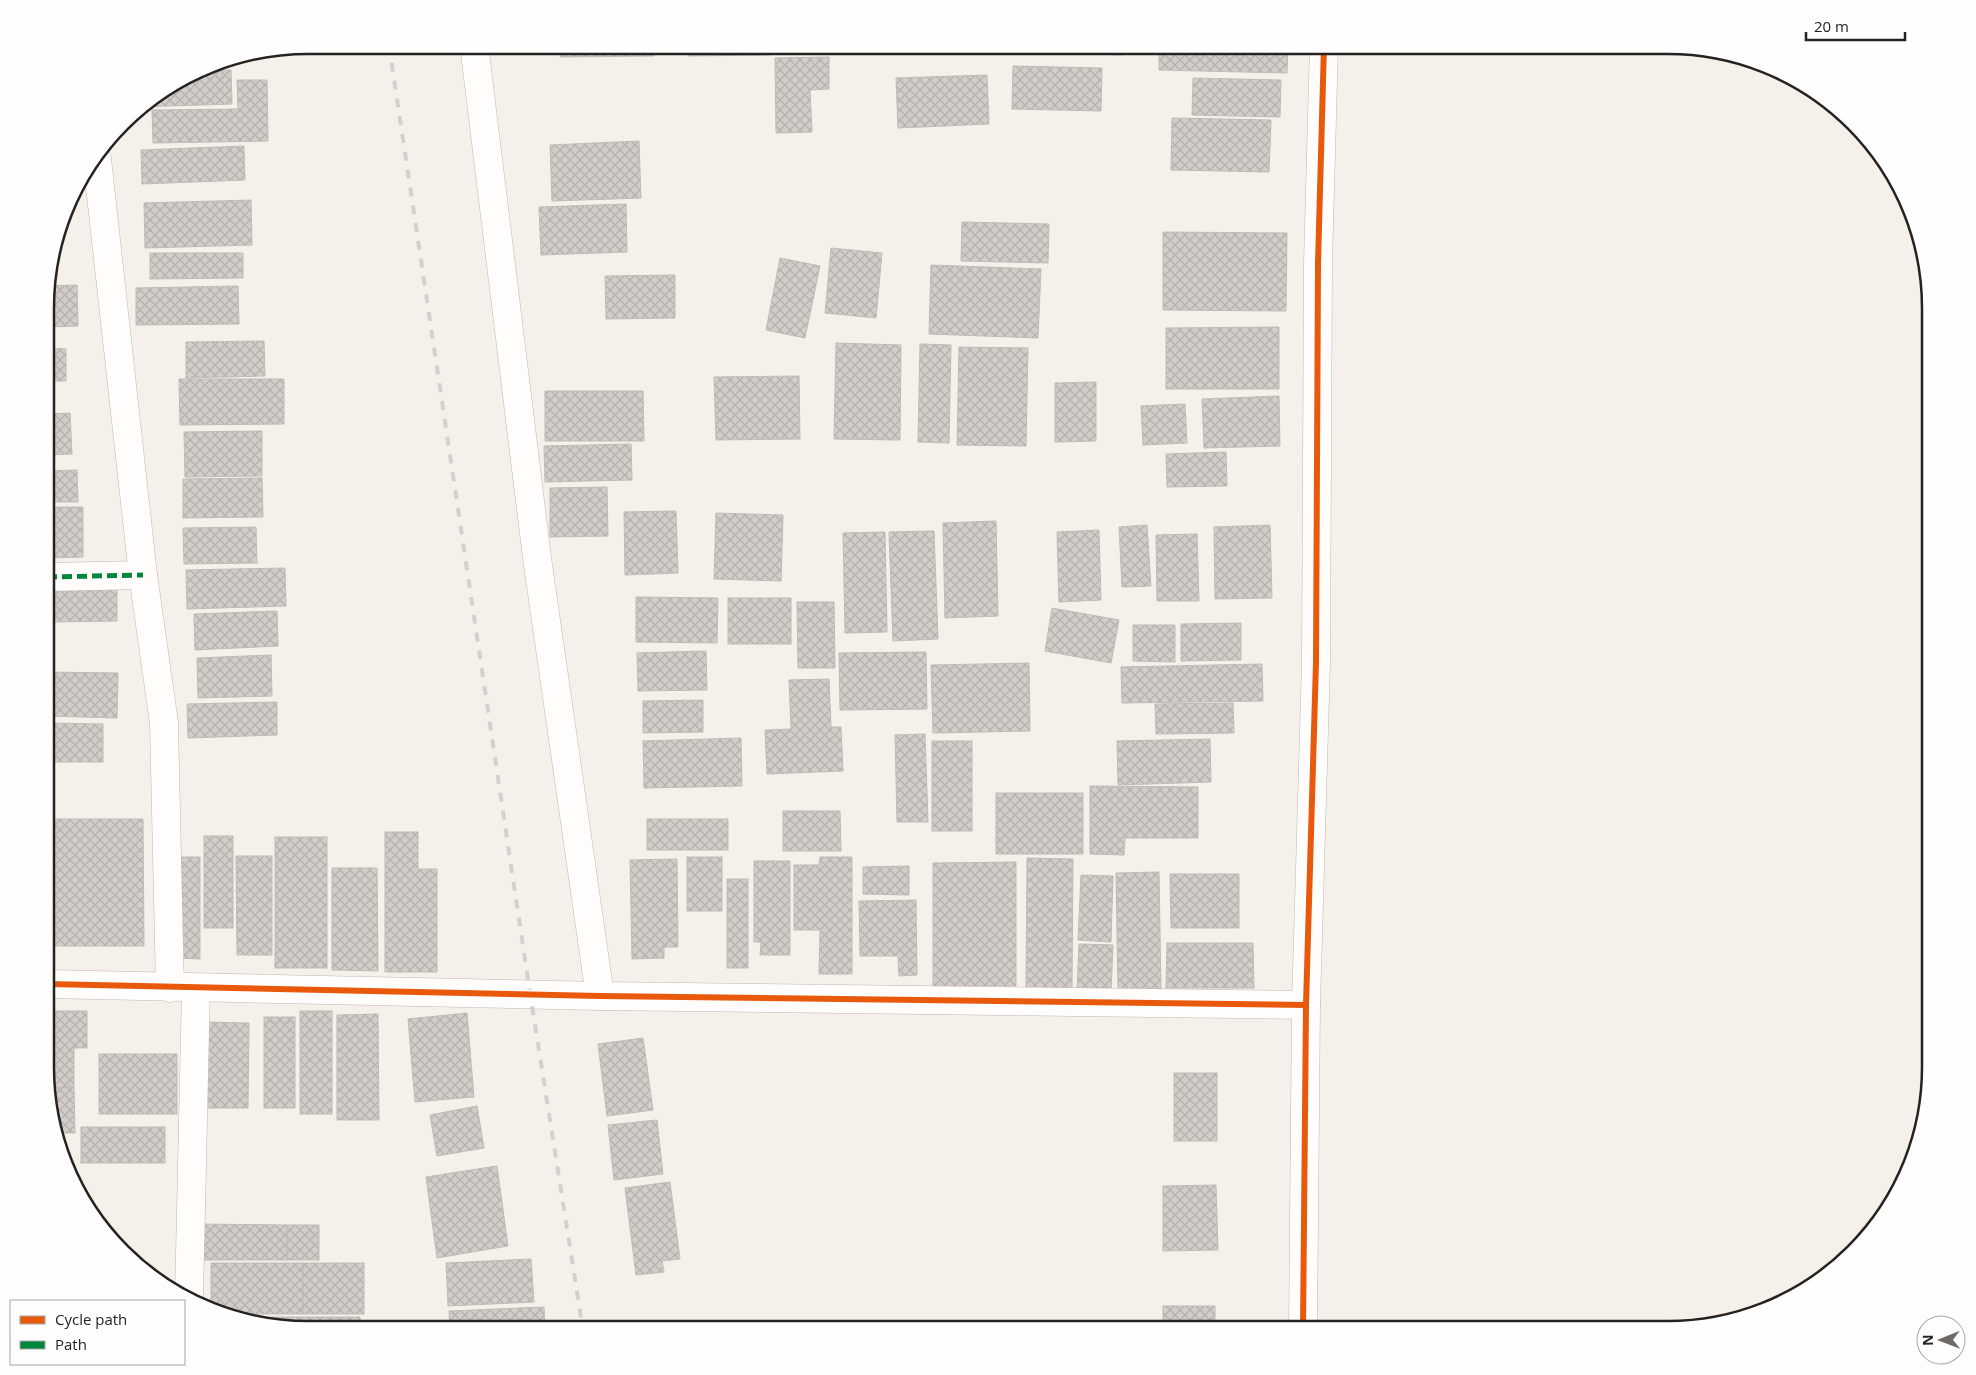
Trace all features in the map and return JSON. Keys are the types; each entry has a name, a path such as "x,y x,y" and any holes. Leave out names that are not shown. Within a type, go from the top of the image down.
{"street":[{"path":"475,54 537,558 600,996"},
{"path":"1303,1321 1306,1005 1316,662 1318,263 1324,54"},
{"path":"98,164 143,575 164,723 170,988"},
{"path":"54,577 143,575"},
{"path":"54,984 600,996 1306,1005"},
{"path":"190,1292 196,988"}],"building":[{"path":"560,54 654,54 654,56 560,57"},
{"path":"688,54 770,54 770,55 688,56"},
{"path":"1159,54 1288,54 1287,73 1159,70"},
{"path":"829,57 829,89 810,90 812,132 776,133 775,58"},
{"path":"1013,66 1102,68 1101,111 1012,109"},
{"path":"217,70 231,70 232,104 152,107 180,88"},
{"path":"987,75 989,124 898,128 896,78"},
{"path":"1193,78 1281,80 1280,117 1192,115"},
{"path":"237,80 267,80 268,141 153,143 152,110 238,109"},
{"path":"1172,118 1271,120 1269,172 1171,170"},
{"path":"639,141 641,198 552,201 550,145"},
{"path":"244,146 245,180 142,184 141,150"},
{"path":"251,200 252,245 145,248 144,203"},
{"path":"626,204 627,252 541,255 539,207"},
{"path":"962,222 1049,224 1048,263 961,261"},
{"path":"1163,232 1287,233 1286,311 1163,310"},
{"path":"831,248 882,253 876,318 825,313"},
{"path":"150,253 243,253 243,278 150,279"},
{"path":"780,258 820,266 805,338 766,330"},
{"path":"931,265 1041,269 1038,338 929,334"},
{"path":"675,275 675,318 606,319 605,276"},
{"path":"77,285 78,326 54,327 55,286"},
{"path":"238,286 239,324 136,325 136,288"},
{"path":"1279,327 1279,389 1166,389 1166,328"},
{"path":"264,341 265,376 186,378 186,342"},
{"path":"836,343 901,345 900,440 834,439"},
{"path":"920,344 951,345 949,443 918,442"},
{"path":"959,347 1028,348 1026,446 957,445"},
{"path":"54,348 66,349 66,381 54,381"},
{"path":"799,376 800,439 716,440 714,377"},
{"path":"179,379 284,379 284,424 180,425"},
{"path":"1096,382 1096,441 1055,442 1055,383"},
{"path":"545,391 643,391 644,441 545,441"},
{"path":"1279,396 1280,446 1204,448 1202,399"},
{"path":"1185,404 1187,443 1143,445 1141,406"},
{"path":"70,413 72,454 54,455 54,414"},
{"path":"262,431 262,476 185,477 184,432"},
{"path":"631,444 632,480 545,482 544,446"},
{"path":"1226,452 1227,486 1167,487 1166,454"},
{"path":"77,470 78,502 54,502 54,471"},
{"path":"262,478 263,517 183,518 183,479"},
{"path":"607,487 608,536 550,537 550,488"},
{"path":"54,507 83,507 83,557 54,558"},
{"path":"676,511 678,573 625,575 624,512"},
{"path":"716,513 783,515 781,581 714,579"},
{"path":"996,521 998,616 945,618 943,523"},
{"path":"1147,525 1151,586 1122,587 1119,527"},
{"path":"1270,525 1272,598 1215,599 1214,527"},
{"path":"256,527 257,563 184,564 183,528"},
{"path":"1099,530 1101,600 1059,602 1057,532"},
{"path":"934,531 938,639 893,641 889,532"},
{"path":"885,532 887,632 845,633 843,533"},
{"path":"1197,534 1199,601 1157,601 1156,535"},
{"path":"285,568 286,606 187,609 186,570"},
{"path":"54,583 117,583 117,621 54,622"},
{"path":"636,597 718,598 717,643 636,642"},
{"path":"728,598 791,598 791,644 728,644"},
{"path":"797,602 834,602 835,668 798,668"},
{"path":"1052,608 1119,620 1111,663 1045,651"},
{"path":"277,611 278,646 195,650 194,614"},
{"path":"1241,623 1241,660 1181,661 1181,624"},
{"path":"1133,625 1175,625 1175,662 1133,661"},
{"path":"706,651 707,690 638,691 637,653"},
{"path":"926,652 927,709 840,710 839,653"},
{"path":"271,655 272,696 198,698 197,658"},
{"path":"1029,663 1030,731 933,733 931,665"},
{"path":"1262,664 1263,701 1122,703 1121,667"},
{"path":"54,672 118,673 117,718 54,716"},
{"path":"829,679 831,727 841,727 843,771 767,774 765,730 791,729 789,680"},
{"path":"703,700 703,732 643,733 643,701"},
{"path":"277,702 277,735 188,738 187,704"},
{"path":"1233,703 1234,733 1156,734 1155,704"},
{"path":"54,723 103,724 103,762 54,762"},
{"path":"925,734 928,822 897,822 895,735"},
{"path":"741,738 742,786 644,788 643,741"},
{"path":"1210,739 1211,782 1118,785 1117,741"},
{"path":"932,741 972,741 972,831 932,831"},
{"path":"1090,786 1198,787 1198,838 1125,838 1124,855 1090,854"},
{"path":"996,793 1083,793 1083,854 996,854"},
{"path":"783,811 840,811 841,851 783,851"},
{"path":"54,819 143,819 144,946 54,946"},
{"path":"647,819 728,819 728,850 647,850"},
{"path":"385,832 418,832 418,869 437,869 437,972 385,972"},
{"path":"204,836 233,836 233,928 204,928"},
{"path":"275,837 327,837 327,968 275,968"},
{"path":"236,856 272,856 272,955 237,955"},
{"path":"176,857 200,857 200,959 176,958"},
{"path":"687,857 722,857 722,911 687,911"},
{"path":"820,857 852,857 852,974 819,974 820,930 794,930 794,865 819,865"},
{"path":"1027,858 1073,859 1072,989 1026,988"},
{"path":"677,859 678,947 664,947 664,958 632,959 630,860"},
{"path":"754,861 790,861 790,955 760,955 761,942 754,942"},
{"path":"1016,862 1016,986 933,986 933,863"},
{"path":"909,866 909,895 863,894 863,867"},
{"path":"332,868 377,868 378,971 332,970"},
{"path":"1159,872 1161,990 1118,990 1116,873"},
{"path":"1170,874 1239,874 1239,928 1171,928"},
{"path":"1081,875 1113,876 1111,942 1078,940"},
{"path":"727,879 748,879 748,968 727,968"},
{"path":"916,900 917,975 899,976 898,956 860,956 859,901"},
{"path":"1167,943 1253,943 1254,988 1166,988"},
{"path":"1079,944 1113,945 1111,992 1077,991"},
{"path":"54,1011 87,1011 87,1048 74,1048 74,1087 54,1088"},
{"path":"300,1011 332,1011 332,1114 300,1114"},
{"path":"467,1013 474,1097 415,1102 408,1019"},
{"path":"378,1014 379,1120 337,1120 337,1015"},
{"path":"264,1017 295,1017 295,1108 264,1108"},
{"path":"203,1022 249,1023 248,1108 203,1108"},
{"path":"643,1038 653,1110 607,1116 598,1044"},
{"path":"99,1054 177,1054 177,1114 99,1114"},
{"path":"1174,1073 1217,1073 1217,1141 1174,1141"},
{"path":"74,1087 75,1133 62,1133 54,1088"},
{"path":"477,1106 484,1148 437,1156 430,1115"},
{"path":"657,1120 663,1174 614,1180 608,1125"},
{"path":"81,1127 165,1127 165,1163 81,1163"},
{"path":"497,1166 508,1246 437,1258 426,1177"},
{"path":"670,1182 680,1259 662,1261 664,1272 636,1275 625,1188"},
{"path":"1216,1185 1218,1250 1163,1251 1163,1186"},
{"path":"199,1224 287,1225 287,1260 199,1260"},
{"path":"287,1225 319,1225 319,1260 287,1260"},
{"path":"531,1259 534,1302 448,1306 446,1263"},
{"path":"211,1263 303,1263 303,1314 247,1314 211,1302"},
{"path":"303,1263 364,1263 364,1314 303,1314"},
{"path":"1163,1306 1215,1306 1215,1321 1163,1321"},
{"path":"544,1307 545,1321 450,1321 449,1311"},
{"path":"263,1317 360,1317 360,1321 291,1321"}],"railway":[{"path":"390,54 530,993 582,1321"}],"marked path":[{"path":"54,577 143,575"}],"cycle path":[{"path":"1303,1321 1306,1005 1316,662 1318,263 1324,54"},
{"path":"54,984 600,996 1306,1005"}]}
